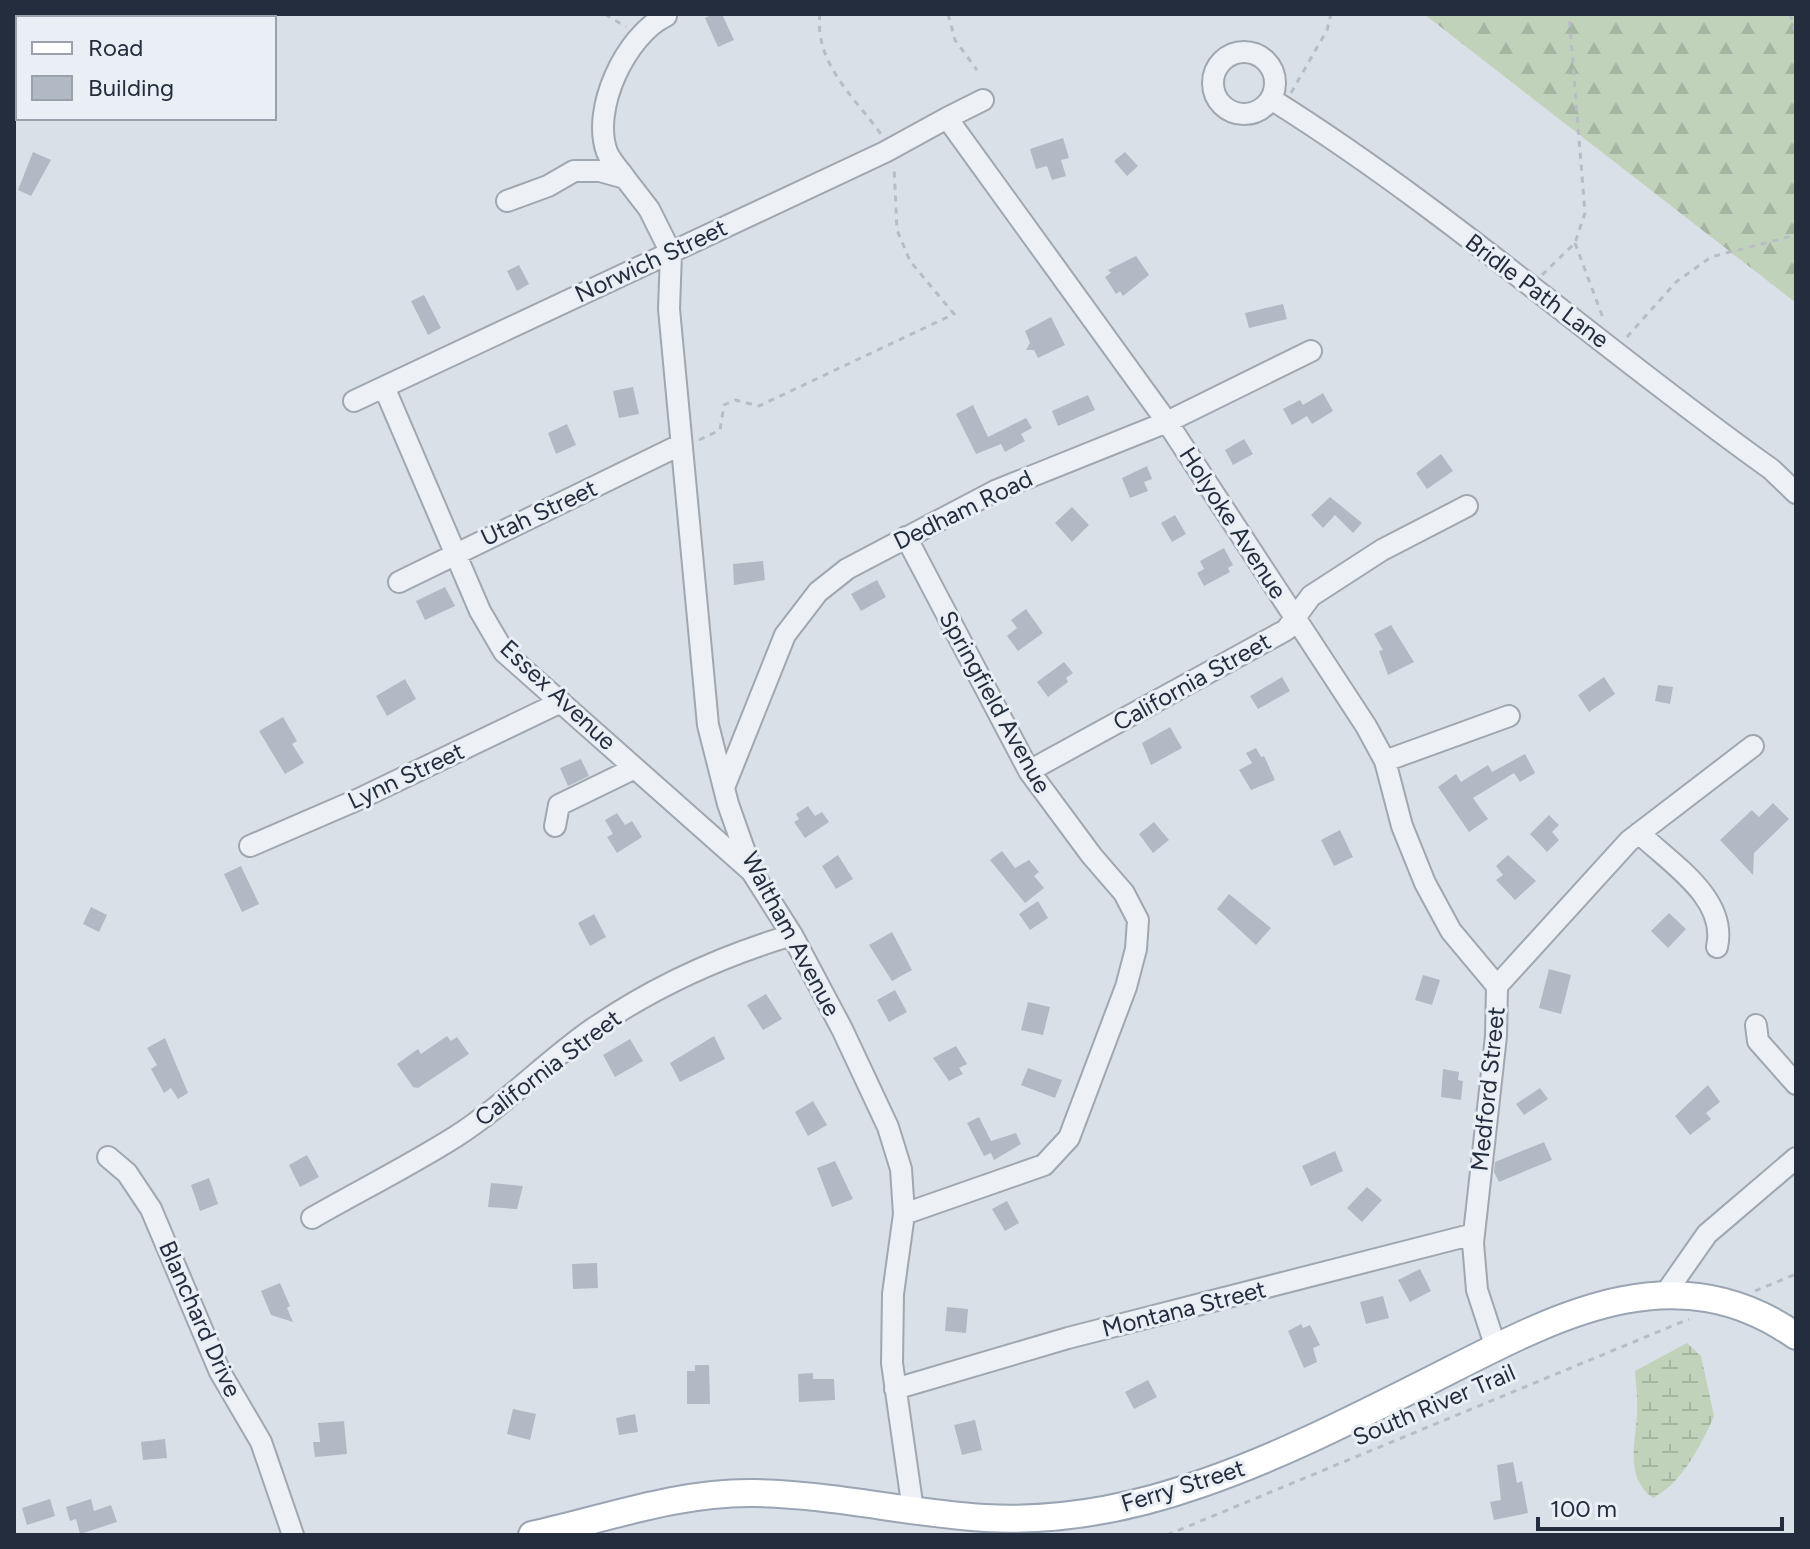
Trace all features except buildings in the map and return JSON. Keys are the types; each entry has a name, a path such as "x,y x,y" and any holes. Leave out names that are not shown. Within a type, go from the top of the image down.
{"main road":[{"name":"Ferry Street","path":"532,1535 661,1504 724,1494 812,1497 984,1518 1051,1517 1110,1508 1168,1494 1272,1456 1560,1317 1611,1301 1665,1294 1713,1298 1777,1322 1796,1336"}],"street":[{"path":"666,16 651,23 640,35 619,71 606,106 606,149 649,209 671,253"},
{"path":"947,118 983,100"},
{"name":"Bridle Path Lane","path":"1277,103 1344,145 1771,469 1796,493"},
{"name":"Norwich Street","path":"354,401 885,152 947,118"},
{"name":"Holyoke Avenue","path":"947,118 1167,422 1296,619 1385,761 1402,826 1425,883 1451,931 1497,986"},
{"path":"507,201 548,186 574,171 600,171 625,178"},
{"name":"Waltham Avenue","path":"671,253 669,309 708,725 728,804 752,872 829,1002 888,1127 901,1169 904,1214 891,1317 895,1389 913,1510"},
{"name":"Dedham Road","path":"725,785 773,658 801,612 818,592 847,569 995,491 1167,422 1311,351"},
{"name":"Essex Avenue","path":"384,387 480,611 504,652 752,872"},
{"name":"Utah Street","path":"399,582 680,445"},
{"name":"California Street","path":"1029,771 1286,630 1311,596 1382,550 1467,506"},
{"name":"Springfield Avenue","path":"904,1214 1044,1165 1069,1138 1126,987 1136,949 1138,920 1124,893 1092,856 1029,771 906,537"},
{"name":"Lynn Street","path":"250,846 359,799 561,702"},
{"path":"1385,761 1509,716"},
{"path":"714,747 742,744"},
{"name":"Medford Street","path":"1496,1348 1477,1290 1474,1234 1496,1036 1497,986 1639,833 1753,746"},
{"path":"555,826 559,805 635,768"},
{"path":"1639,833 1712,905 1720,927 1717,947"},
{"name":"California Street","path":"312,1218 456,1136 530,1083 593,1029 648,996 712,962 792,935"},
{"path":"1756,1025 1758,1041 1796,1084"},
{"name":"Blanchard Drive","path":"108,1157 127,1173 151,1209 220,1372 261,1442 293,1535"},
{"path":"1665,1294 1707,1234 1796,1158"},
{"name":"Montana Street","path":"895,1389 1068,1338 1474,1234"}],"path":[{"path":"605,14 640,35"},
{"path":"948,14 955,40 977,70"},
{"path":"1277,103 1327,30 1331,14"},
{"path":"1531,286 1575,243 1585,213 1569,14"},
{"path":"1790,14 1796,35"},
{"path":"1575,243 1615,350 1676,282 1711,257 1796,235"},
{"path":"680,445 711,437 720,430 724,405 735,400 759,406 954,314"},
{"path":"1748,1294 1796,1274"},
{"name":"South River Trail","path":"1167,1535 1701,1314"}],"green space":[{"path":"1424,14 1796,14 1796,303 1764,278"},
{"path":"1687,1343 1701,1356 1714,1416 1697,1451 1681,1473 1653,1498 1644,1490 1635,1470 1635,1371"}]}
